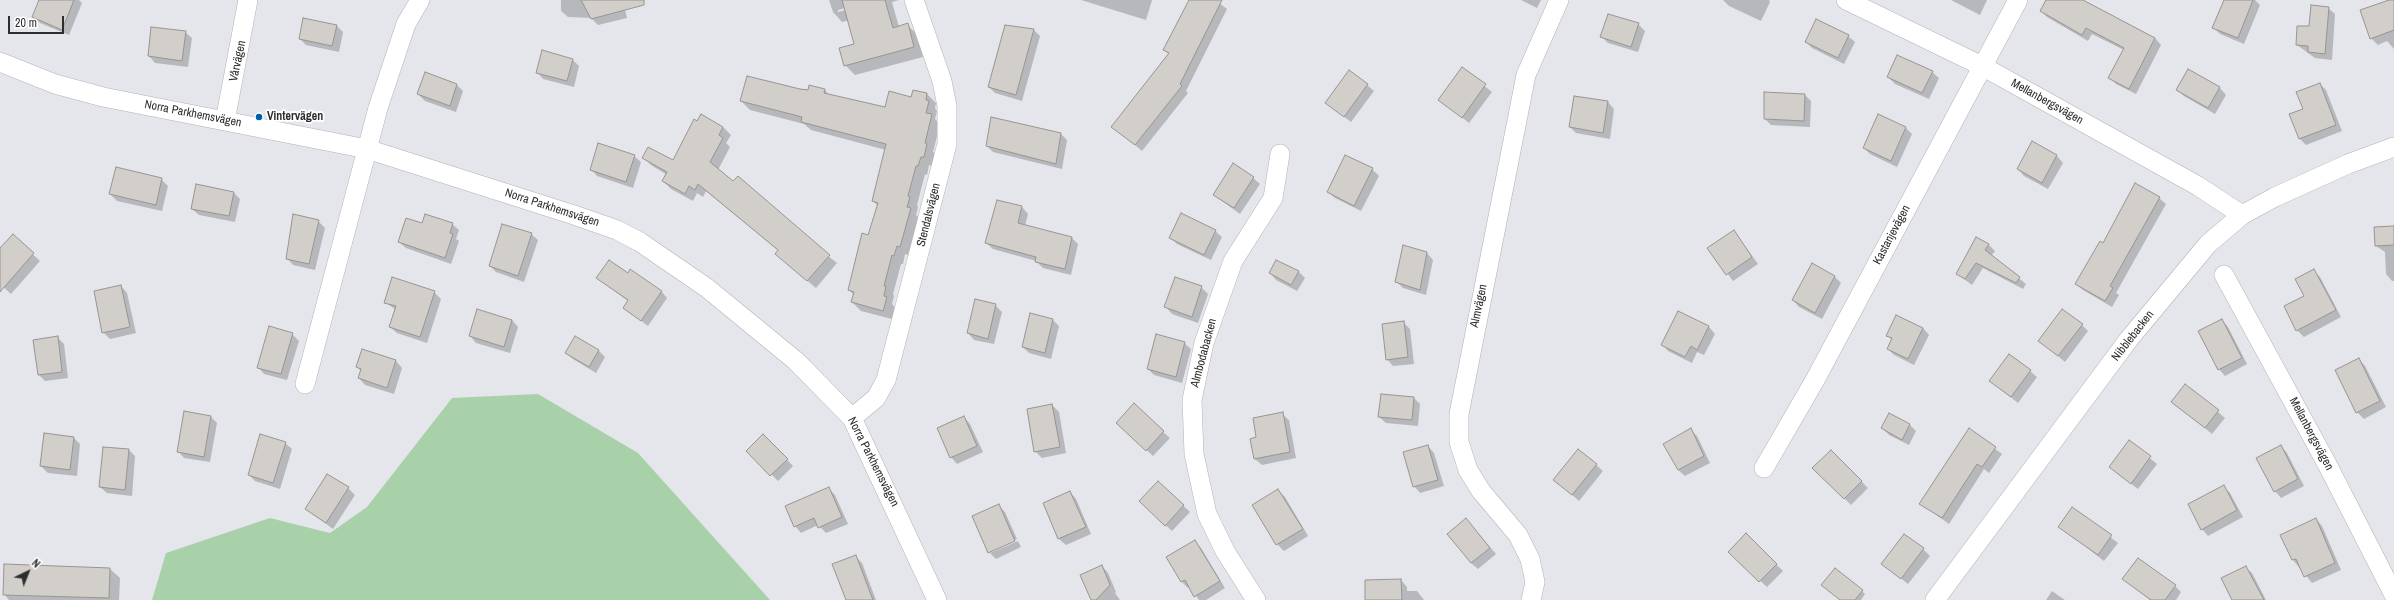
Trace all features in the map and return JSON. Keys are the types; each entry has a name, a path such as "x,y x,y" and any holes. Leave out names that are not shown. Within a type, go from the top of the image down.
{"street":[{"name":"Vårvägen","path":"225,121 248,0"},
{"path":"305,384 367,149 406,24 420,0"},
{"name":"Stendalsvägen","path":"852,418 876,398 886,380 947,144 947,106 942,81 914,0"},
{"name":"Almvägen","path":"1532,600 1535,582 1530,559 1518,535 1485,496 1468,470 1459,442 1459,414 1526,75 1559,0"},
{"name":"Mellanbergsvägen","path":"1846,0 1982,66 2198,186 2242,215"},
{"name":"Kastanjevägen","path":"1764,468 1815,380 2018,0"},
{"name":"Norra Parkhemsvägen","path":"0,62 55,84 103,97 367,149 574,214 617,230 661,254 707,288 796,361 852,418 872,456 937,600"},
{"name":"Nibblebacken","path":"1935,600 2129,338 2208,244 2242,215 2276,197 2348,164 2394,147"},
{"name":"Almbodabacken","path":"1256,600 1226,551 1207,514 1194,454 1192,400 1204,343 1233,261 1273,198 1280,154"},
{"name":"Mellanbergsvägen","path":"2224,275 2327,464 2394,595"}],"green space":[{"path":"538,394 638,453 770,600 152,600 166,553 270,518 330,533 367,507 452,398"}],"building":[{"path":"39,0 74,0 62,30 32,17"},
{"path":"581,0 644,0 644,5 591,19"},
{"path":"842,0 885,0 893,28 908,23 914,47 844,66 839,48 854,44"},
{"path":"1189,0 1222,0 1180,84 1182,86 1135,145 1111,127 1169,53 1163,50"},
{"path":"2046,0 2083,0 2155,38 2129,89 2108,78 2124,48 2086,28 2082,35 2040,11"},
{"path":"2224,0 2253,0 2238,38 2212,28"},
{"path":"2389,0 2394,0 2394,30 2370,39 2360,10"},
{"path":"2311,5 2329,7 2325,54 2308,52 2308,46 2296,45 2297,26 2309,26"},
{"path":"1608,14 1639,23 1631,47 1600,37"},
{"path":"303,18 337,25 332,46 299,39"},
{"path":"1816,19 1849,35 1838,58 1805,42"},
{"path":"1005,25 1034,29 1016,95 988,87"},
{"path":"151,27 186,31 182,61 148,56"},
{"path":"542,50 573,59 567,81 536,73"},
{"path":"1897,55 1933,71 1922,93 1887,77"},
{"path":"1462,67 1486,84 1462,118 1438,100"},
{"path":"2188,69 2220,87 2208,108 2176,90"},
{"path":"1349,70 1368,84 1344,117 1325,103"},
{"path":"425,72 457,84 450,106 417,94"},
{"path":"747,76 800,89 808,90 809,85 825,89 824,93 885,107 889,91 911,97 913,90 927,93 926,100 929,101 926,113 932,114 925,143 927,144 924,157 921,157 918,166 916,166 908,196 910,197 907,207 911,208 900,247 897,246 894,256 892,255 884,286 886,286 884,296 887,297 883,311 851,302 854,292 848,290 862,233 868,235 878,203 872,201 886,144 801,122 802,117 740,101"},
{"path":"2320,83 2336,125 2299,139 2289,114 2303,109 2296,92"},
{"path":"1764,92 1805,94 1804,121 1764,119"},
{"path":"1574,96 1608,101 1603,133 1569,127"},
{"path":"701,114 723,127 719,135 723,138 710,162 733,181 738,176 830,255 807,281 775,254 778,250 698,184 695,190 689,186 685,194 662,181 667,172 642,158 648,147 673,160 694,119 697,121"},
{"path":"1878,114 1906,127 1891,161 1863,148"},
{"path":"991,117 1061,133 1056,164 986,146"},
{"path":"2032,141 2057,155 2042,183 2017,169"},
{"path":"598,143 635,155 626,182 590,170"},
{"path":"1345,155 1373,168 1354,206 1327,192"},
{"path":"1233,163 1254,177 1234,208 1213,195"},
{"path":"116,167 162,178 156,205 109,194"},
{"path":"2135,183 2160,197 2110,286 2113,288 2105,301 2075,284 2100,241 2103,243"},
{"path":"196,184 234,192 229,216 191,209"},
{"path":"997,200 1022,206 1018,223 1072,237 1065,269 1035,262 1036,257 985,243"},
{"path":"1181,213 1216,230 1204,255 1169,238"},
{"path":"293,214 319,220 309,264 286,259"},
{"path":"425,214 453,223 450,233 453,234 445,258 398,242 406,218 422,223"},
{"path":"502,224 532,233 518,276 489,266"},
{"path":"2394,226 2394,245 2375,246 2374,227"},
{"path":"1734,230 1752,257 1726,275 1707,248"},
{"path":"13,234 34,253 0,292 0,248"},
{"path":"1976,237 1989,244 1985,250 2020,277 2016,283 1976,263 1965,279 1956,274"},
{"path":"1403,245 1427,252 1420,290 1395,282"},
{"path":"609,260 628,273 630,269 662,291 641,321 623,308 628,300 596,278"},
{"path":"1276,260 1299,271 1291,285 1269,273"},
{"path":"1812,263 1835,276 1815,313 1792,300"},
{"path":"2314,269 2336,310 2296,331 2284,306 2304,296 2295,279"},
{"path":"392,277 435,291 420,337 389,327 396,306 384,303"},
{"path":"1175,277 1202,286 1192,317 1164,307"},
{"path":"121,285 130,327 102,333 94,291"},
{"path":"975,299 996,304 988,339 967,333"},
{"path":"477,309 512,320 504,347 469,336"},
{"path":"2062,309 2083,324 2058,356 2038,341"},
{"path":"1678,311 1709,326 1697,350 1691,346 1685,357 1661,345"},
{"path":"1030,313 1053,319 1045,353 1022,347"},
{"path":"1896,315 1923,328 1908,359 1887,349 1892,338 1886,336"},
{"path":"2222,319 2242,358 2218,370 2198,331"},
{"path":"1404,321 1408,357 1386,360 1382,324"},
{"path":"269,326 293,333 281,374 257,368"},
{"path":"1156,334 1185,342 1176,377 1147,369"},
{"path":"58,336 62,372 38,375 33,340"},
{"path":"575,336 599,350 589,367 565,353"},
{"path":"362,349 396,360 387,388 358,378 361,369 356,367"},
{"path":"2009,354 2031,370 2011,397 1989,381"},
{"path":"2359,358 2380,401 2356,413 2335,370"},
{"path":"2185,384 2219,410 2205,428 2171,402"},
{"path":"1381,394 1414,397 1412,420 1378,417"},
{"path":"1134,403 1164,431 1146,451 1116,423"},
{"path":"1052,404 1060,447 1034,452 1027,409"},
{"path":"184,411 211,416 204,457 177,452"},
{"path":"1283,412 1290,452 1254,459 1250,439 1256,437 1253,418"},
{"path":"1889,413 1910,424 1902,440 1881,428"},
{"path":"964,416 977,446 950,458 937,428"},
{"path":"1691,428 1704,456 1678,470 1663,444"},
{"path":"1969,428 1996,447 1982,467 1977,464 1942,518 1919,504"},
{"path":"44,433 74,437 70,470 40,466"},
{"path":"260,434 286,442 273,483 248,475"},
{"path":"763,434 788,459 770,476 746,451"},
{"path":"2129,440 2151,456 2131,484 2109,467"},
{"path":"1428,445 1438,480 1413,487 1403,452"},
{"path":"2281,445 2298,479 2274,492 2256,458"},
{"path":"103,447 129,449 125,490 99,487"},
{"path":"1578,449 1597,464 1572,495 1553,480"},
{"path":"1831,450 1862,481 1844,499 1812,468"},
{"path":"327,474 349,487 326,523 305,509"},
{"path":"1158,481 1184,505 1165,526 1139,501"},
{"path":"2224,485 2237,510 2201,530 2188,504"},
{"path":"829,487 842,517 818,528 814,518 794,527 785,506"},
{"path":"1278,489 1303,529 1276,545 1252,505"},
{"path":"1070,491 1086,527 1058,539 1043,503"},
{"path":"999,504 1015,541 988,553 972,516"},
{"path":"2072,507 2112,535 2098,555 2058,527"},
{"path":"1466,518 1490,548 1471,563 1447,534"},
{"path":"2316,518 2335,563 2304,577 2296,559 2292,560 2280,535"},
{"path":"1746,533 1777,564 1759,582 1728,552"},
{"path":"1904,534 1924,548 1901,579 1881,564"},
{"path":"1195,540 1220,581 1194,597 1185,580 1181,582 1166,557"},
{"path":"856,555 873,600 846,600 832,564"},
{"path":"2138,558 2176,585 2165,600 2151,600 2122,579"},
{"path":"4,564 110,568 109,598 3,595"},
{"path":"1102,565 1110,585 1096,600 1091,600 1080,575"},
{"path":"2246,566 2264,600 2232,600 2221,578"},
{"path":"1835,568 1863,590 1855,600 1840,600 1821,585"},
{"path":"1401,579 1402,600 1365,600 1365,580"}],"place":[{"name":"Vintervägen","path":"259,117"}]}
